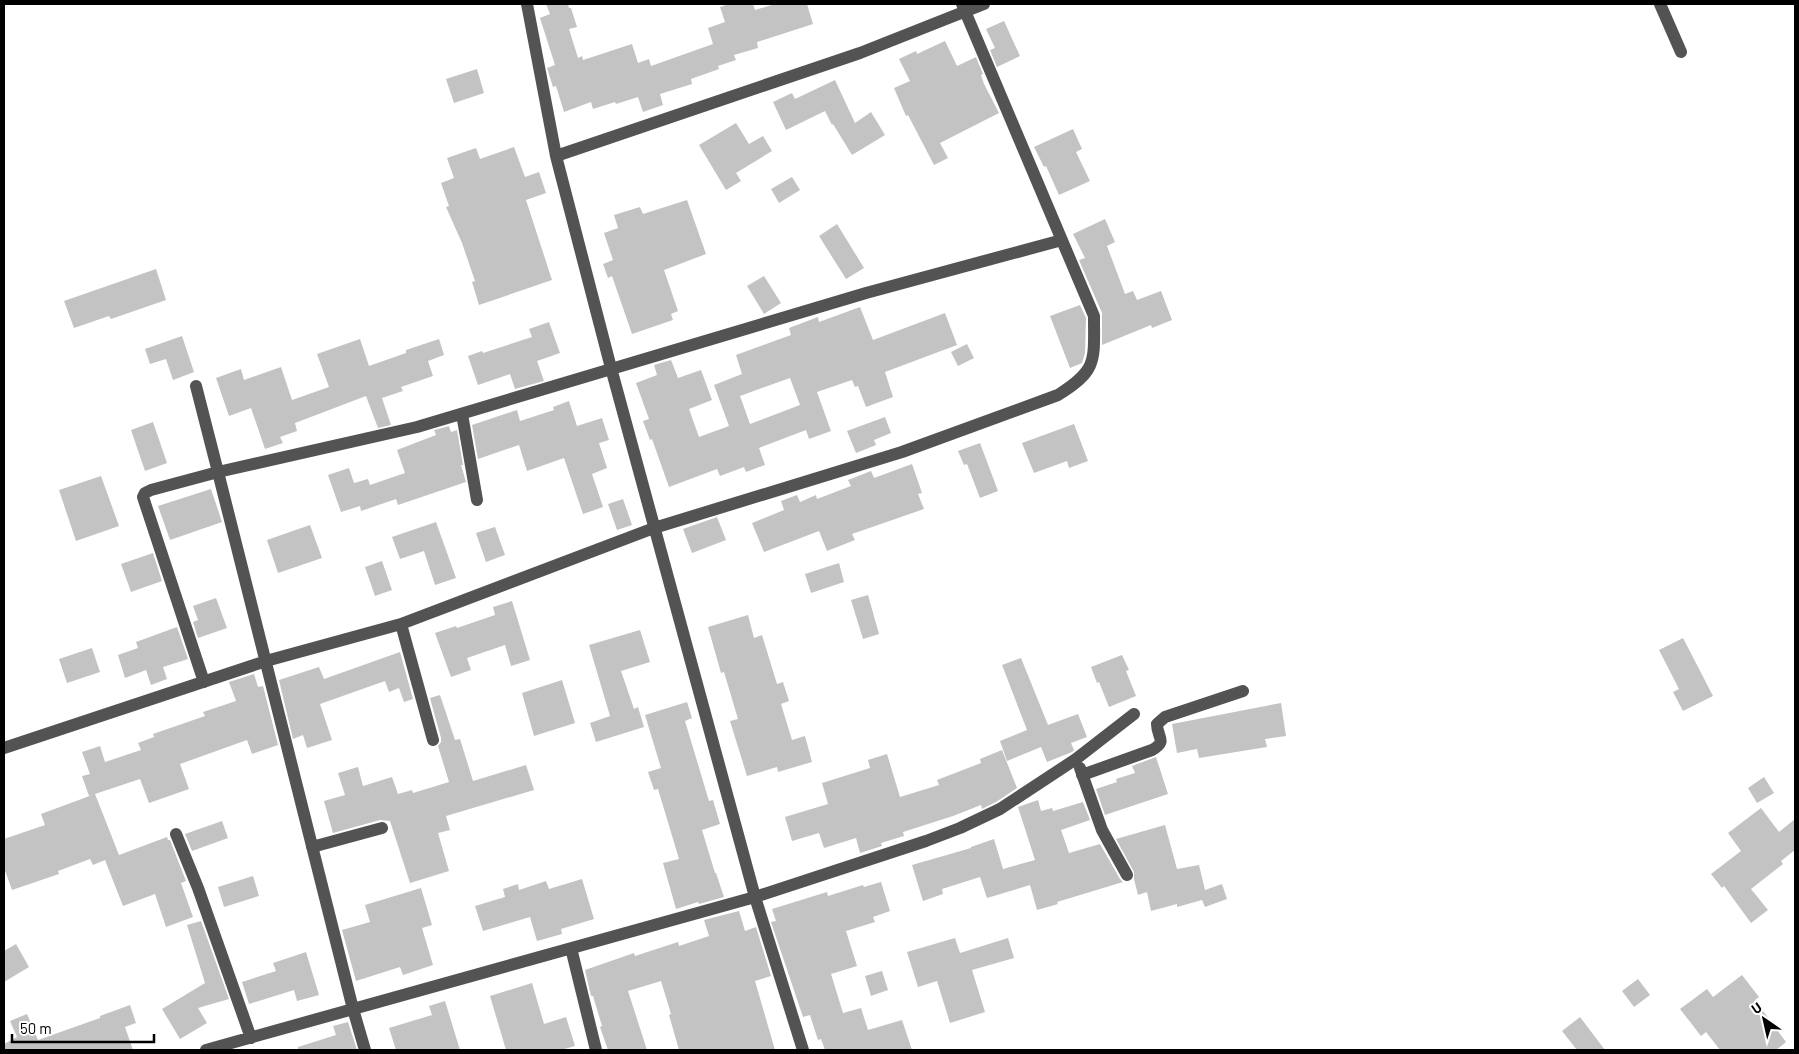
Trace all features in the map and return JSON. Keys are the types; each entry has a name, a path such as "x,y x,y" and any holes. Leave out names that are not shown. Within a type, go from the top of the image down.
{"street":[{"path":"527,4 556,156 611,368 755,897 803,1050"},
{"path":"556,156 860,53 963,7 984,4"},
{"path":"1660,4 1681,52"},
{"path":"4,748 266,661 401,624 654,528 902,452 1058,395 1076,384 1088,372 1093,360 1094,316 963,7"},
{"path":"204,682 143,497 150,490 462,414 611,368 866,294 1062,240"},
{"path":"196,386 353,1009 365,1050"},
{"path":"462,414 477,500"},
{"path":"401,624 433,740"},
{"path":"1082,775 1160,746 1158,724 1165,717 1243,691"},
{"path":"206,1050 755,897 926,841 960,828 1000,809 1076,758 1134,714"},
{"path":"1076,758 1102,830 1128,875"},
{"path":"312,847 382,828"},
{"path":"176,834 198,888 252,1038"},
{"path":"571,948 596,1050"}],"building":[{"path":"546,4 568,4 569,8 571,8 577,27 569,29 578,58 582,56 583,60 632,44 638,63 649,59 651,66 713,44 708,28 725,22 720,7 729,4 753,4 755,10 775,4 807,4 813,24 757,42 758,48 734,55 736,60 718,66 719,69 691,79 692,84 660,94 663,105 643,112 638,97 593,109 591,102 564,112 556,86 553,87 547,68 555,65 540,18 550,14"},
{"path":"1004,21 1020,56 997,67 990,50 995,48 986,29"},
{"path":"945,41 957,66 976,57 983,74 981,75 984,84 999,113 940,143 948,158 934,165 908,115 906,116 894,88 910,81 899,59 916,51 917,54"},
{"path":"477,69 484,93 454,103 446,79"},
{"path":"835,80 855,123 871,112 885,135 852,155 825,111 786,130 773,102 792,93 795,99"},
{"path":"736,123 749,144 763,136 772,151 736,173 741,181 726,190 699,145"},
{"path":"1073,129 1082,149 1076,152 1090,181 1059,195 1046,166 1044,167 1034,147"},
{"path":"514,147 525,177 539,172 546,193 526,200 552,280 479,305 472,282 475,281 462,243 446,207 449,206 441,183 454,178 447,158 476,148 480,159"},
{"path":"792,177 800,190 779,203 771,189"},
{"path":"687,200 706,254 664,270 678,311 671,314 673,320 632,334 612,276 608,278 603,264 613,260 604,233 618,228 614,215 640,207 643,214"},
{"path":"1105,219 1115,242 1107,246 1125,294 1133,291 1137,300 1161,291 1172,320 1152,328 1151,325 1102,345 1102,313 1079,260 1085,258 1073,234"},
{"path":"837,224 864,268 846,279 819,236"},
{"path":"156,269 166,300 111,319 109,316 74,328 64,301"},
{"path":"764,276 781,303 764,314 747,286"},
{"path":"1080,305 1086,318 1085,353 1082,363 1070,368 1050,316"},
{"path":"860,307 873,340 945,313 957,345 885,372 893,397 866,407 858,386 855,387 852,380 817,392 831,431 809,439 806,430 759,448 765,465 746,472 744,467 720,476 717,469 669,487 652,439 650,440 643,421 649,419 636,383 657,375 654,365 671,360 678,378 701,370 712,400 689,409 699,437 729,426 714,385 742,374 736,355 791,335 789,328 818,317 819,322","holes":["790,378 800,405 750,424 740,396"]},
{"path":"549,322 560,353 537,361 544,381 515,389 510,374 478,385 468,356 532,337 529,329"},
{"path":"182,336 194,372 173,380 166,359 150,364 145,349"},
{"path":"360,339 369,366 406,353 406,350 439,339 444,355 428,361 433,376 401,387 403,391 382,398 391,425 378,428 366,396 295,423 297,431 280,437 283,443 265,449 251,408 229,416 216,378 241,369 244,380 281,367 292,400 329,387 317,354"},
{"path":"967,344 974,358 958,366 951,352"},
{"path":"569,401 577,426 602,418 609,440 599,443 607,468 592,474 603,507 583,514 564,458 527,471 519,445 478,459 472,425 517,410 520,421 554,410 553,407"},
{"path":"885,417 891,433 874,440 876,445 856,453 847,431"},
{"path":"153,422 167,463 145,471 131,430"},
{"path":"1074,424 1088,461 1069,468 1067,461 1034,473 1022,443"},
{"path":"449,426 451,432 457,430 463,465 461,465 466,482 398,505 396,499 361,511 360,506 341,512 328,475 349,468 354,483 368,479 370,485 405,473 397,450 436,435 434,430"},
{"path":"980,443 998,491 980,498 967,464 964,465 958,451"},
{"path":"912,464 922,493 918,494 924,509 852,534 855,540 827,551 819,531 764,552 752,523 784,510 781,501 797,495 800,502 816,495 817,499 851,486 848,480 871,471 874,478"},
{"path":"101,476 119,526 76,541 59,490"},
{"path":"211,489 222,522 170,540 158,506"},
{"path":"623,499 632,525 617,530 608,504"},
{"path":"717,517 726,540 692,553 683,529"},
{"path":"436,522 456,578 435,585 424,551 400,559 392,537"},
{"path":"310,525 322,558 278,573 267,540"},
{"path":"495,527 505,555 486,562 476,533"},
{"path":"153,553 162,581 131,592 121,564"},
{"path":"382,561 392,590 375,596 365,567"},
{"path":"839,563 844,582 811,593 805,574"},
{"path":"868,595 879,634 863,639 851,600"},
{"path":"216,598 227,628 198,638 193,622 198,620 193,606"},
{"path":"512,601 530,660 511,666 505,645 467,658 471,670 451,677 435,633 456,626 457,628 495,615 493,607"},
{"path":"748,615 754,638 762,635 777,684 783,682 789,701 781,704 792,740 805,736 812,762 778,772 777,767 747,776 730,721 738,719 724,672 721,673 708,627"},
{"path":"177,627 188,659 163,667 167,679 151,685 146,670 125,678 118,655 138,648 136,642"},
{"path":"640,630 650,662 621,671 634,709 638,707 644,727 596,742 590,723 610,716 589,645"},
{"path":"1683,638 1713,696 1683,711 1673,692 1679,689 1659,650"},
{"path":"92,648 100,672 67,683 59,659"},
{"path":"400,652 413,699 404,702 399,688 389,692 385,681 320,704 332,740 307,748 303,735 293,739 279,680 319,667 324,679"},
{"path":"1122,655 1129,670 1126,671 1136,696 1109,707 1091,667"},
{"path":"1021,658 1048,725 1078,714 1087,737 1071,743 1074,750 1072,752 1047,762 1041,747 1007,761 1000,741 1027,730 1002,665"},
{"path":"254,674 258,687 263,686 278,745 252,754 247,740 180,764 189,789 149,803 140,779 89,796 82,776 90,774 82,752 100,746 105,762 141,750 138,743 154,737 153,734 205,716 203,712 236,701 229,682"},
{"path":"562,680 575,723 534,736 522,693"},
{"path":"440,695 455,740 460,739 473,781 526,765 534,790 446,816 450,830 438,833 449,871 410,883 390,821 380,820 333,833 324,801 345,795 338,773 358,767 363,786 392,777 398,794 412,790 413,793 449,782 438,746 441,738 430,698"},
{"path":"687,702 692,718 685,721 709,801 713,800 720,824 702,830 724,897 676,909 663,863 679,859 658,789 654,790 648,772 661,768 645,715"},
{"path":"1281,703 1286,736 1265,739 1267,747 1199,758 1197,749 1177,753 1172,724"},
{"path":"1002,750 1017,788 982,809 981,805 903,832 904,836 881,843 882,846 860,853 856,838 824,848 819,833 792,841 785,817 828,804 822,783 870,768 868,760 887,754 900,797 939,785 937,780 981,763 980,759"},
{"path":"1156,757 1168,794 1105,815 1096,789 1117,782 1116,779 1135,773 1132,766"},
{"path":"1764,777 1774,793 1757,803 1748,788"},
{"path":"95,794 119,855 167,837 170,840 186,881 181,883 193,917 166,927 155,894 123,906 105,860 93,865 90,859 58,871 59,874 12,890 4,868 4,839 45,825 41,814"},
{"path":"1038,800 1041,811 1052,808 1053,811 1083,802 1090,820 1061,830 1069,853 1100,844 1123,882 1037,910 1030,885 987,898 980,877 942,889 943,894 923,901 912,865 971,848 994,839 1003,869 1035,860 1018,807"},
{"path":"1761,808 1779,832 1795,819 1795,850 1781,861 1783,864 1751,889 1768,910 1751,923 1724,886 1722,888 1711,874 1741,851 1728,833"},
{"path":"222,821 228,838 192,851 185,834"},
{"path":"1165,825 1177,869 1199,865 1205,890 1222,884 1227,899 1205,907 1202,900 1177,907 1177,904 1151,911 1147,892 1138,895 1134,872 1116,839"},
{"path":"253,876 259,896 224,907 218,887"},
{"path":"582,879 594,919 561,929 562,934 537,941 530,917 483,931 475,906 505,897 503,889 518,884 519,890 546,881 549,889"},
{"path":"881,882 890,911 873,917 875,922 846,931 857,966 831,974 843,1013 861,1008 868,1030 902,1020 912,1050 825,1050 821,1039 818,1040 810,1015 803,1017 771,922 776,921 772,909 827,892 828,896 863,885 864,887"},
{"path":"421,888 432,925 422,928 433,965 403,975 400,967 356,981 342,930 370,922 365,905"},
{"path":"739,911 745,931 756,927 771,976 755,981 775,1050 679,1050 661,981 628,991 647,1050 608,1050 585,970 634,953 635,956 678,942 679,946 709,936 704,920"},
{"path":"201,921 229,999 198,1008 207,1023 180,1039 162,1009 205,983 187,925"},
{"path":"955,938 960,953 1008,938 1014,958 972,970 985,1012 950,1023 937,981 918,987 907,952"},
{"path":"16,944 29,967 4,982 4,951"},
{"path":"306,952 319,995 297,1001 294,990 249,1004 242,982 276,971 273,963"},
{"path":"882,971 888,990 871,996 865,976"},
{"path":"1742,975 1759,997 1755,1000 1786,1042 1776,1050 1720,1050 1706,1032 1701,1036 1680,1009 1707,989 1713,997"},
{"path":"1638,979 1650,995 1634,1007 1622,991"},
{"path":"532,983 544,1024 566,1017 575,1046 561,1050 506,1050 490,996"},
{"path":"445,1001 460,1050 396,1050 389,1028 432,1015 429,1006"},
{"path":"130,1005 136,1023 125,1027 133,1050 4,1050 4,1044 17,1037 10,1021 27,1014 38,1040"},
{"path":"1580,1017 1605,1050 1577,1050 1562,1031"},
{"path":"348,1022 357,1050 298,1050 298,1047 336,1035 333,1026"}]}
